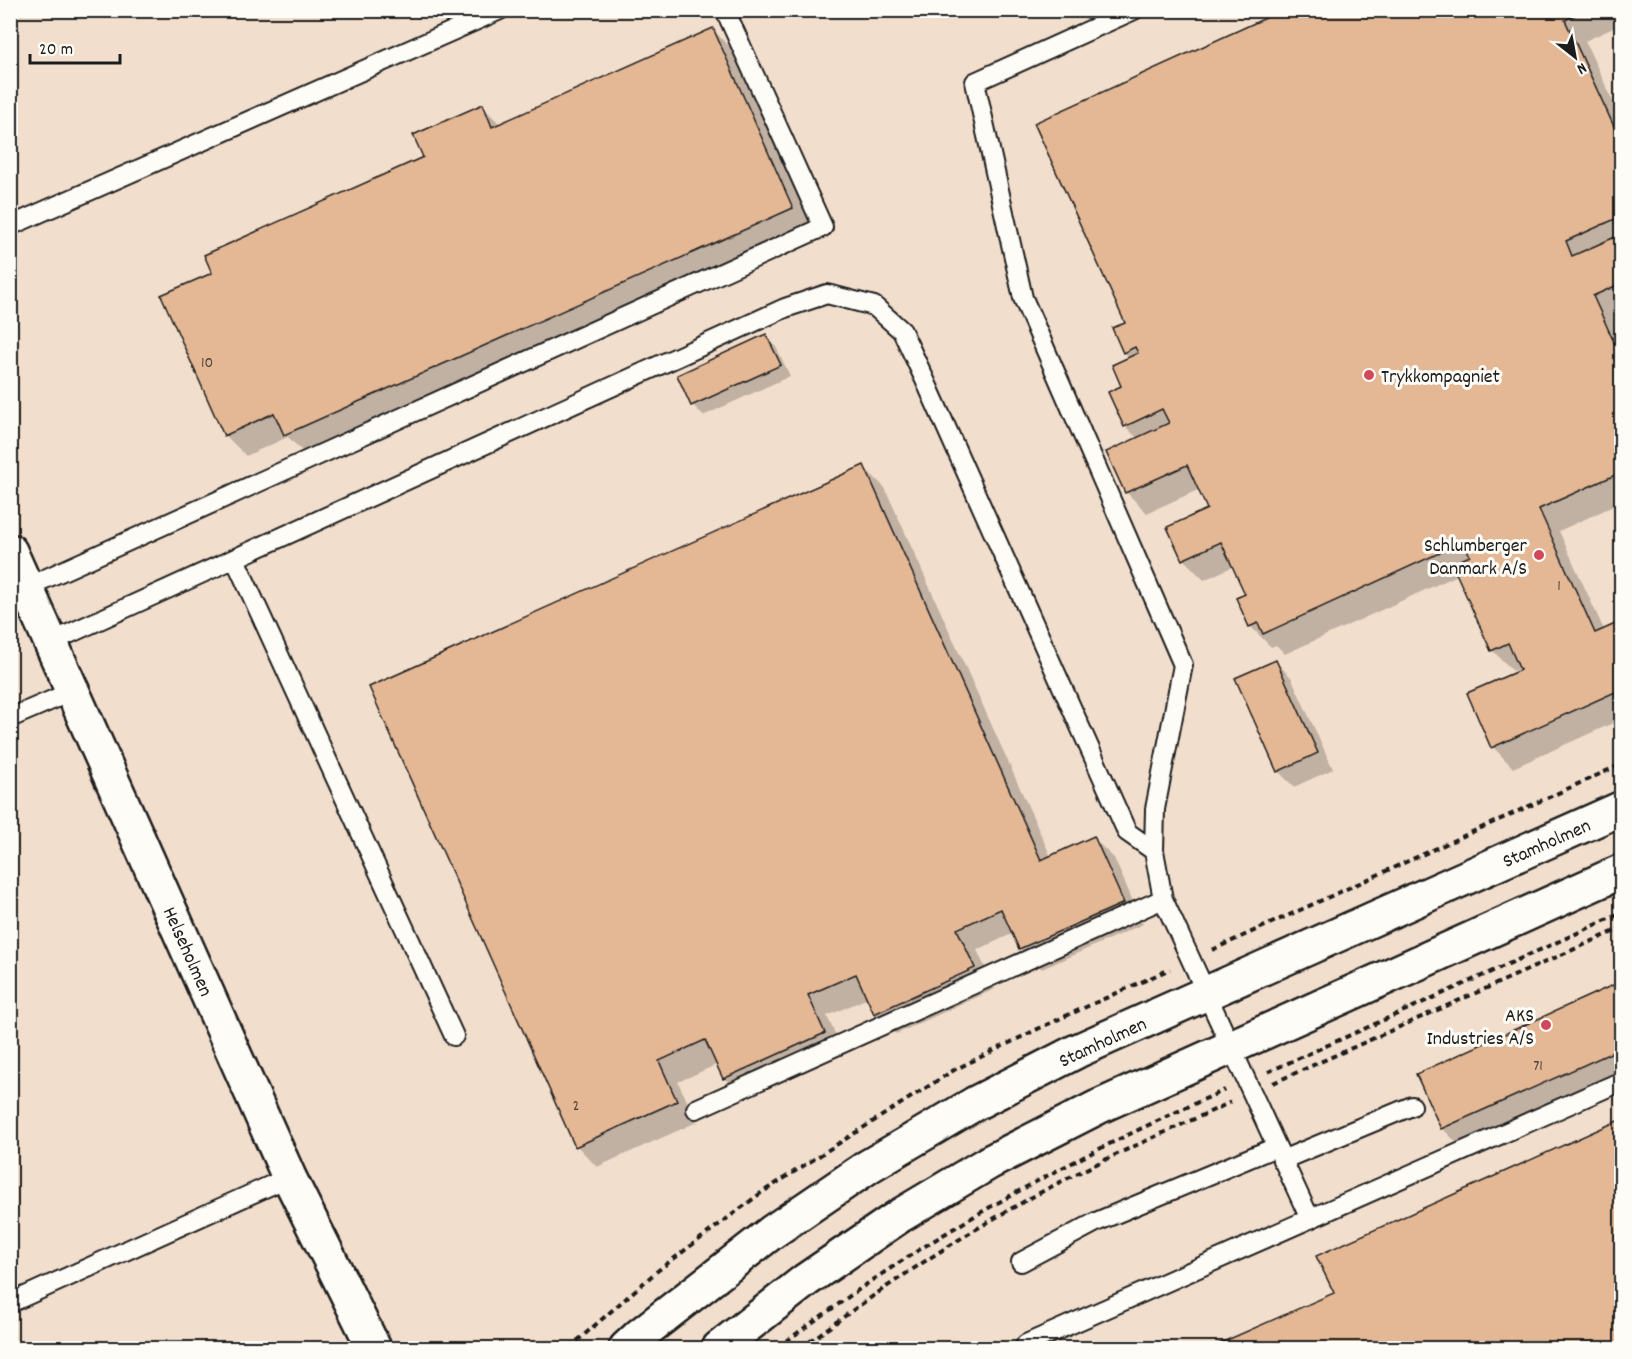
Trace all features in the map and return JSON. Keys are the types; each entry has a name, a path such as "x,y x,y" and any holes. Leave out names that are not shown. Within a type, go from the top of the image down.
{"street":[{"name":"Helseholmen","path":"10,551 290,1177 374,1348"},
{"name":"Stamholmen","path":"626,1348 772,1232 869,1166 974,1104 1077,1050 1622,808"},
{"path":"719,1348 806,1280 901,1215 990,1162 1098,1107 1230,1046 1622,871"}],"lane":[{"path":"10,226 500,10"},
{"path":"27,587 823,227 725,10"},
{"path":"1134,10 975,81 1023,298 1184,665 1155,809 1154,851 1163,899 1310,1219"},
{"path":"51,642 785,308 827,294 874,306 902,331 1127,832 1154,851"},
{"path":"235,559 454,1036"},
{"path":"10,718 73,691"},
{"path":"696,1109 1163,899"},
{"path":"1026,1344 1622,1081"},
{"path":"1021,1262 1096,1222 1412,1106"},
{"path":"10,1303 290,1177"}],"path":[{"path":"801,1348 871,1296 996,1218 1077,1173 1249,1087 1622,913"},
{"path":"778,1348 876,1278 965,1220 1053,1171 1156,1121 1249,1087 1622,928"}],"shaded area":[{"path":"11,11 1621,11 1621,1348 11,1348"}],"building":[{"name":"Trykkompagniet","path":"1283,10 1585,10 1565,20 1622,144 1622,216 1566,241 1572,256 1622,234 1622,283 1593,296 1619,353 1622,351 1622,472 1539,509 1595,633 1622,621 1622,689 1491,748 1467,693 1520,670 1508,643 1491,651 1452,564 1470,556 1463,542 1263,634 1258,623 1249,627 1236,598 1245,594 1221,542 1182,560 1167,527 1207,509 1187,465 1125,493 1106,452 1169,423 1162,409 1124,427 1108,392 1121,386 1112,365 1138,353 1135,347 1123,353 1112,328 1125,323 1034,123"},
{"path":"713,28 793,208 284,435 274,413 224,436 161,295 212,273 204,255 423,157 413,135 483,104 492,127"},
{"path":"766,334 781,365 691,406 677,375"},
{"path":"864,465 1041,860 1094,836 1124,903 1019,949 1001,909 957,929 975,968 874,1014 856,974 808,995 825,1033 723,1079 705,1040 659,1061 677,1101 575,1147 369,687"},
{"path":"1276,660 1318,753 1277,772 1235,678"},
{"path":"1622,981 1622,1048 1441,1129 1416,1074"},
{"path":"1622,1119 1622,1348 1209,1348 1334,1293 1316,1256"}],"place":[{"name":"Trykkompagniet","path":"1369,375"},
{"name":"Schlumberger Danmark A/S","path":"1539,555"},
{"name":"AKS Industries A/S","path":"1546,1025"}]}
